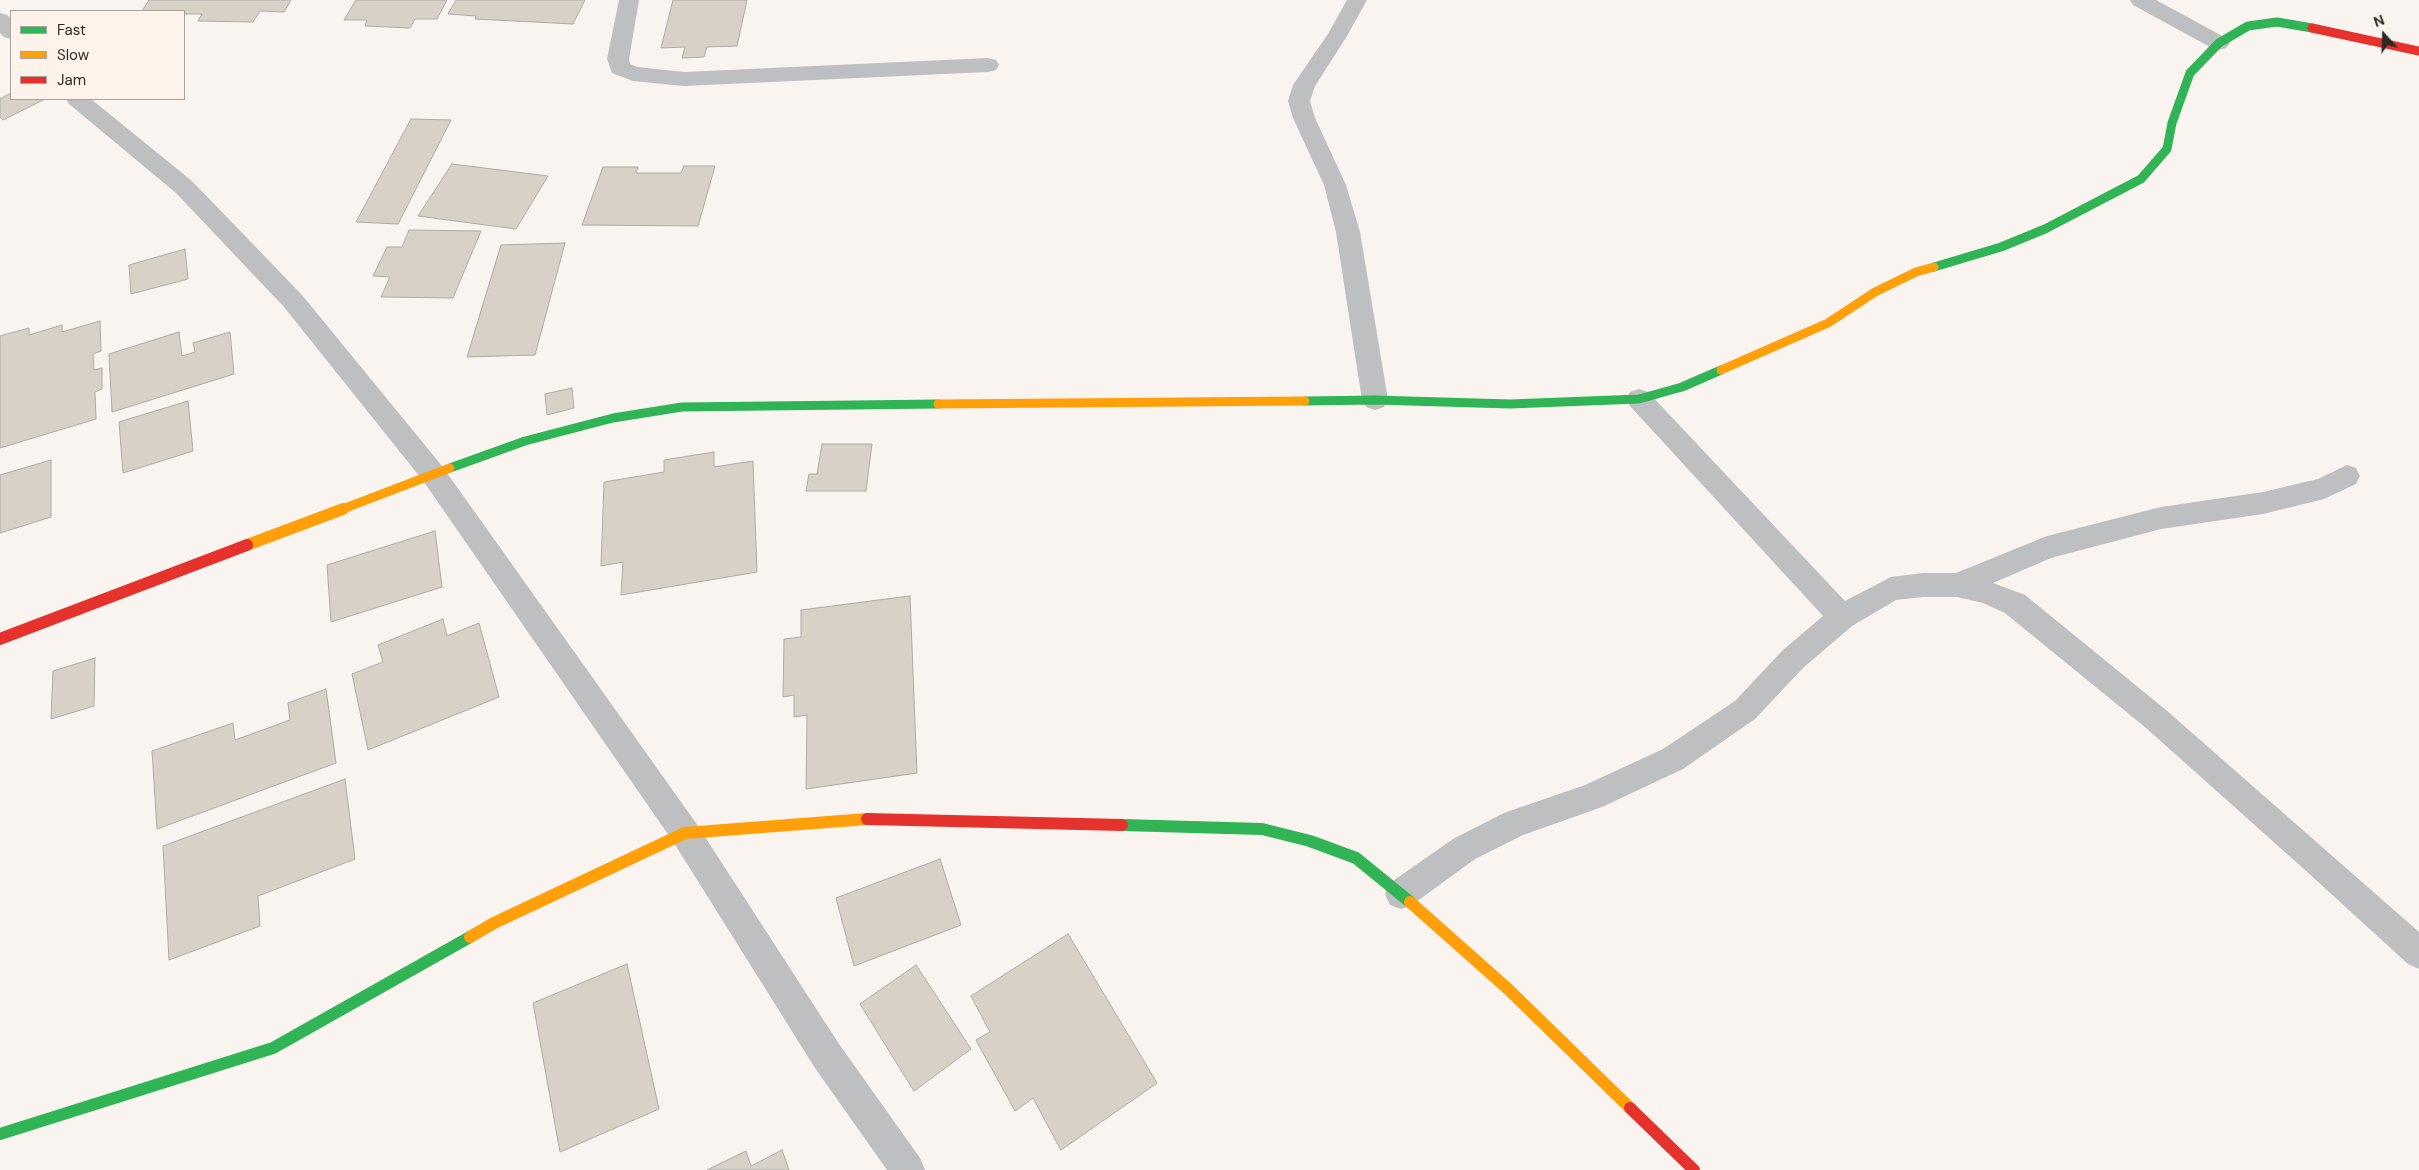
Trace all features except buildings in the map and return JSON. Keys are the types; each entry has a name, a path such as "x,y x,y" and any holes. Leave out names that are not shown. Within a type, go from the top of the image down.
{"street":[{"path":"629,0 618,59 620,68 633,74 684,79 988,65"},
{"path":"1357,0 1304,85 1299,100 1304,118 1335,185 1348,232 1375,400"},
{"path":"2140,0 2219,44"},
{"path":"0,20 10,31"},
{"path":"0,640 434,474 534,439 613,418 682,407 1375,400 1510,404 1639,399 1682,387 1828,323 1876,292 1916,272 2001,247 2045,228 2141,179 2168,149 2172,123 2190,73 2219,44 2248,26 2277,22 2340,32 2419,51"},
{"path":"78,100 184,187 293,301 434,474 684,834 827,1056 908,1170"},
{"path":"1639,399 1842,616"},
{"path":"1957,585 2048,548 2161,518 2263,503 2324,488 2347,476"},
{"path":"1401,894 1464,848 1515,823 1591,797 1673,759 1745,710 1793,659 1842,616 1891,589 1923,585 1957,585 1986,592 2015,604 2156,719 2316,859 2419,953"},
{"path":"0,1134 273,1048 494,923 684,834 886,818 1262,829 1310,841 1356,858 1401,894 1508,988 1694,1170"}],"traffic: fast":[{"path":"1934,267 2001,247 2045,229 2141,179 2167,149 2172,123 2190,73 2219,43 2248,26 2277,22 2312,28"},
{"path":"1305,401 1375,400 1510,404 1639,399 1682,387 1721,370"},
{"path":"450,468 525,441 613,418 682,407 938,404"},
{"path":"1122,825 1262,829 1310,841 1356,858 1410,902"},
{"path":"0,1134 273,1048 470,937"}],"traffic: slow":[{"path":"1721,370 1828,323 1875,292 1916,272 1934,267"},
{"path":"938,404 1305,401"},
{"path":"247,545 450,468"},
{"path":"470,937 494,923 685,833 867,819"},
{"path":"1410,902 1508,989 1630,1108"}],"traffic: jam":[{"path":"2312,28 2419,51"},
{"path":"0,639 247,545"},
{"path":"867,819 1122,825"},
{"path":"1630,1108 1694,1170"}]}
